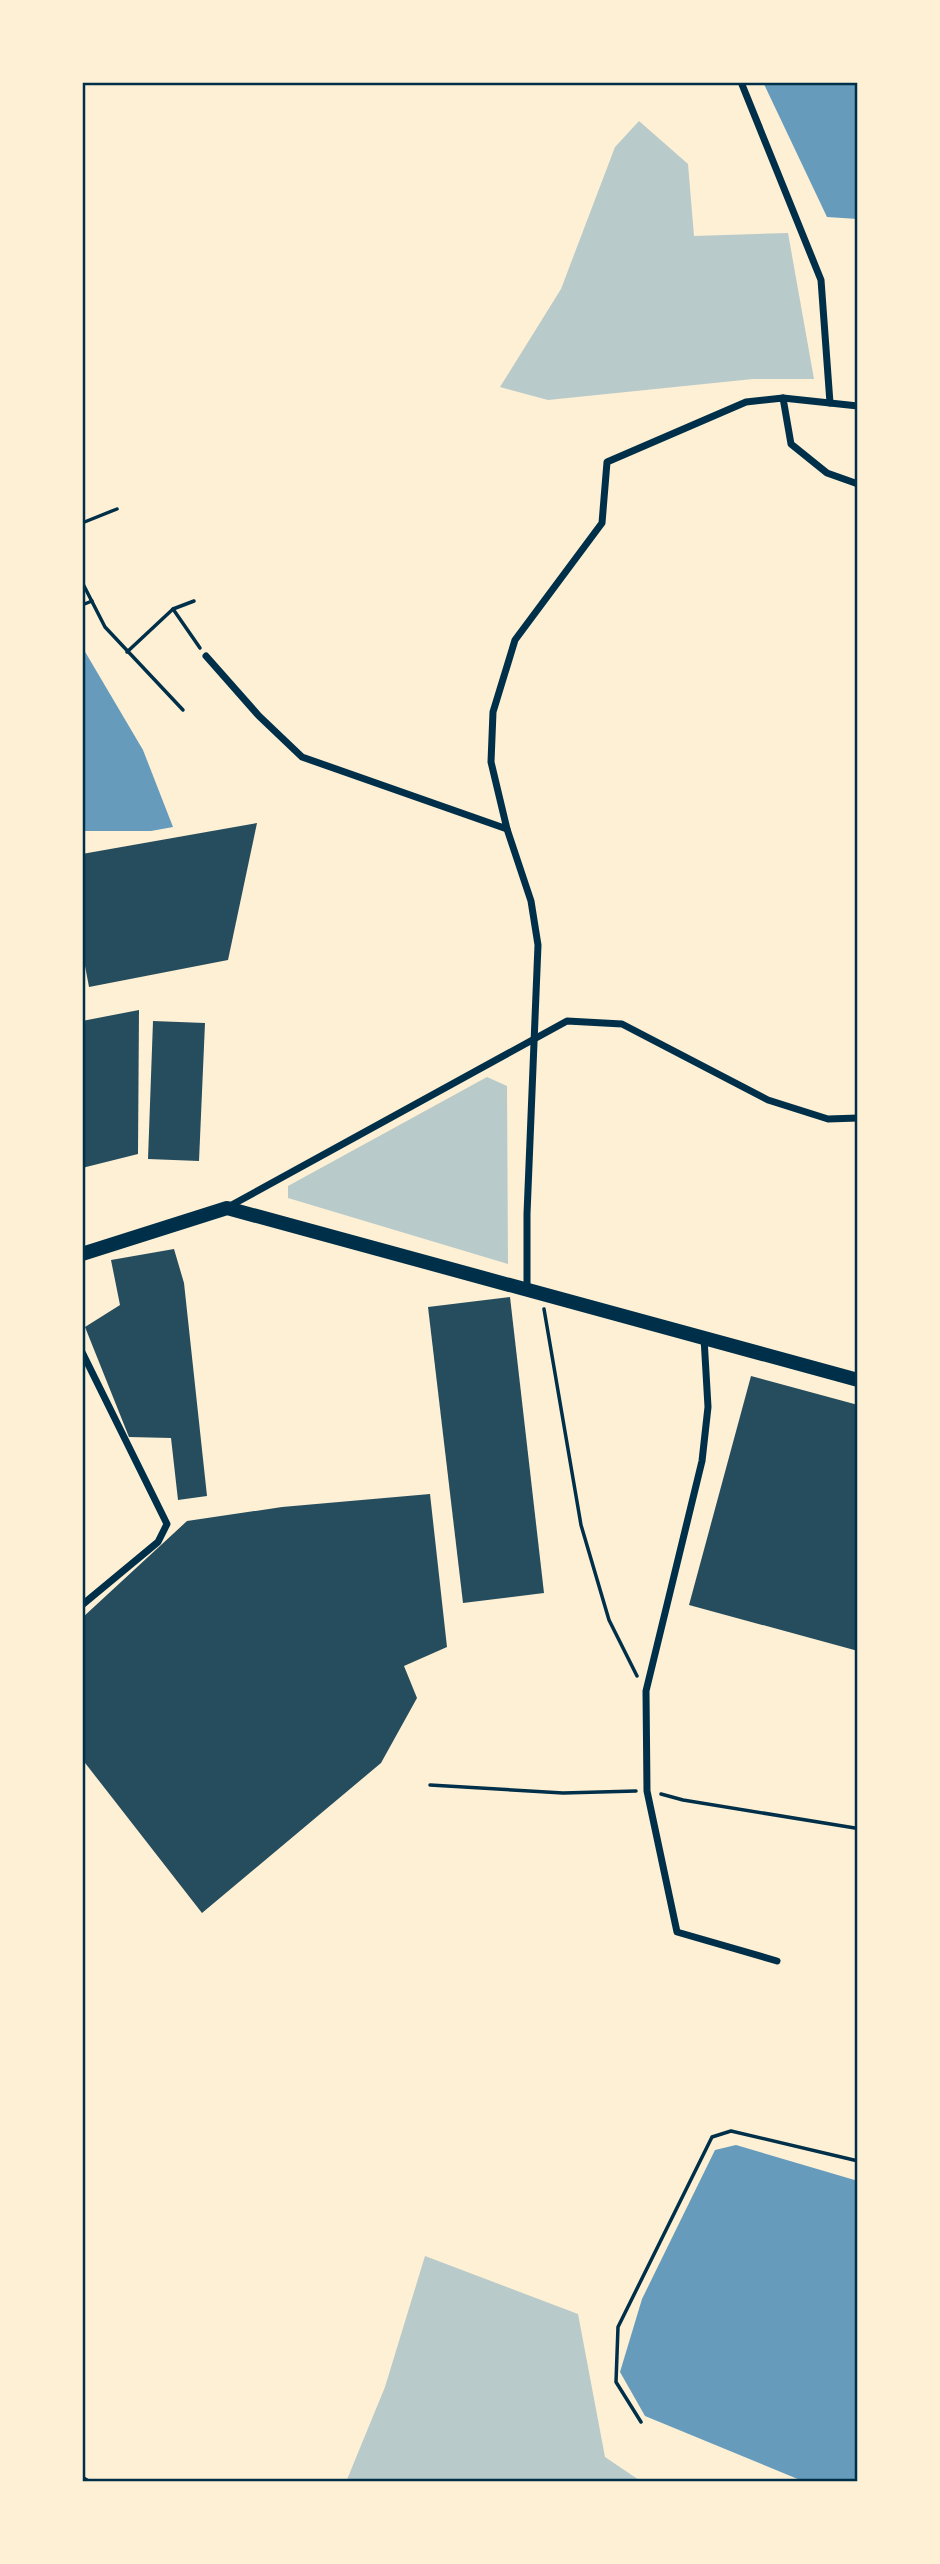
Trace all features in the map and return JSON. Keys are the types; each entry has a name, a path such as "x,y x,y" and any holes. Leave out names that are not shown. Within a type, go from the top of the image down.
{"main road":[{"path":"82,1254 227,1208 858,1380"}],"street":[{"path":"741,82 821,280 830,403"},
{"path":"783,398 791,444 828,473 858,484"},
{"path":"534,1291 534,1038 538,945 531,901 508,829 491,762 493,712 515,640 602,523 607,462 746,402 783,398 858,406"},
{"path":"206,656 259,716 302,757 508,829"},
{"path":"227,1208 567,1021 622,1024 768,1100 828,1119 858,1118"},
{"path":"704,1338 708,1407 702,1461 646,1691 647,1791 677,1932 777,1961"},
{"path":"82,1352 167,1524 158,1542 82,1605"}],"path":[{"path":"82,523 117,509"},
{"path":"82,582 105,627 183,710"},
{"path":"82,606 92,601"},
{"path":"127,652 173,609 194,601"},
{"path":"173,609 206,656"},
{"path":"534,1291 581,1525 609,1620 646,1691"},
{"path":"641,2421 616,2382 618,2327 712,2137 731,2131 858,2161"},
{"path":"82,2477 90,2482"}],"shaded area":[{"path":"639,121 688,164 694,236 788,233 814,379 753,379 548,400 500,387 561,289 615,147"},
{"path":"487,1077 507,1086 508,1264 288,1198 288,1186"},
{"path":"425,2256 578,2314 605,2457 642,2482 346,2482 385,2387"}],"water":[{"path":"763,82 858,82 858,219 827,217"},
{"path":"84,650 143,750 173,827 151,831 82,831"},
{"path":"736,2145 858,2181 858,2482 805,2482 645,2416 620,2372 642,2299 715,2150"}],"building":[{"path":"257,823 228,960 89,987 82,950 82,854"},
{"path":"139,1010 138,1154 82,1168 82,1021"},
{"path":"153,1021 205,1023 199,1161 148,1159"},
{"path":"174,1249 184,1283 207,1496 178,1500 171,1438 129,1437 85,1327 120,1305 111,1260"},
{"path":"510,1297 544,1593 463,1603 428,1307"},
{"path":"751,1376 858,1405 858,1651 689,1605"},
{"path":"430,1494 447,1647 404,1666 417,1698 381,1763 202,1913 82,1759 82,1618 187,1521 282,1507"}]}
